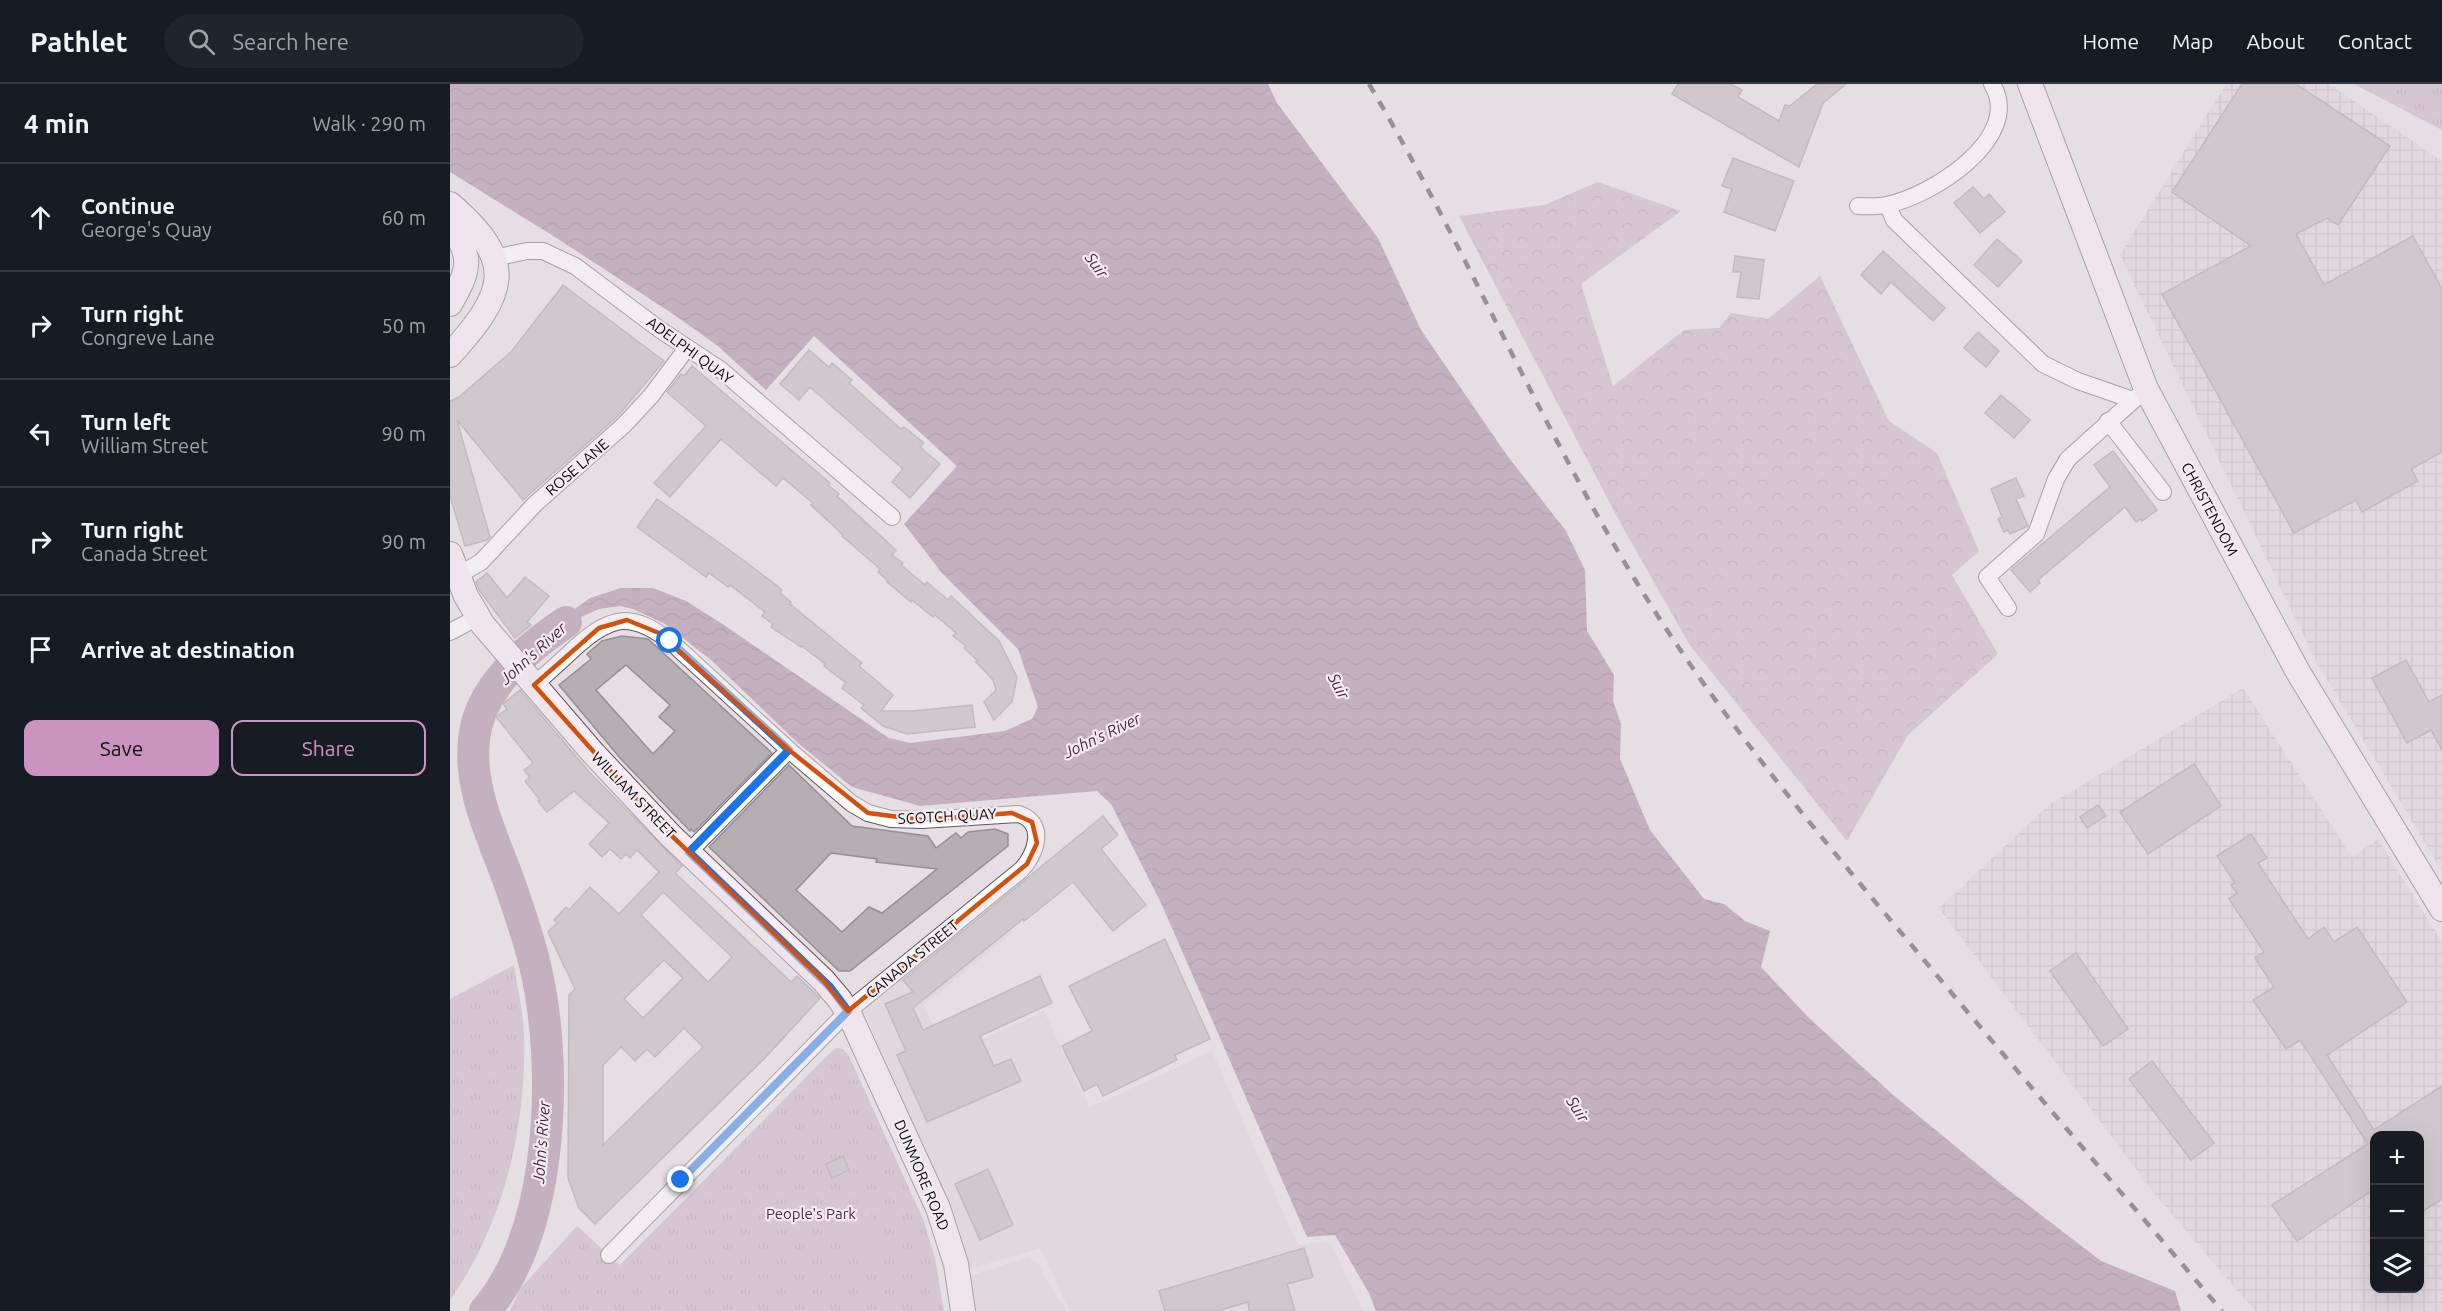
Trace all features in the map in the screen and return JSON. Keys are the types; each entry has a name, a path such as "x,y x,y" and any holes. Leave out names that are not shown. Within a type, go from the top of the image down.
{"main road":[{"name":"CHRISTENDOM","path":"2030,84 2139,395 2298,672 2442,909"},
{"path":"450,204 475,227 494,258 498,275 488,308 474,329 450,355"},
{"path":"450,227 464,246 467,265 461,284 450,304"},
{"path":"467,265 494,258"},
{"name":"WILLIAM STREET","path":"454,565 478,617 504,651 618,781 830,987 848,1011 864,1044"},
{"name":"DUNMORE ROAD","path":"864,1044 946,1229 956,1264 963,1311"}],"street":[{"path":"1858,206 1888,205 1928,189 1953,175 1974,158 1987,140 1996,121 1999,106 1997,91 1992,84"},
{"path":"1888,205 1894,220 2043,364 2078,381 2139,395"},
{"name":"ADELPHI QUAY","path":"494,258 535,251 559,257 575,266 687,348 721,369 892,517"},
{"name":"ROSE LANE","path":"454,565 487,556 535,504 635,415 687,348"},
{"path":"2008,608 1987,577 2036,534 2056,479 2068,459 2139,395"},
{"path":"2108,421 2163,492"},
{"path":"450,632 478,617"},
{"name":"SCOTCH QUAY","path":"530,681 599,628 617,621 636,622 649,626 670,641 789,750 851,803 868,813 891,819 922,820 1019,814 1032,822 1036,843"},
{"path":"689,852 789,750"},
{"name":"CANADA STREET","path":"609,1255 848,1011 1021,870 1030,859 1036,843"}],"highlighted area":[{"path":"627,620 659,633 789,750 868,813 922,820 1012,813 1032,822 1037,843 1027,864 848,1011 823,980 652,817 534,685 599,628"}],"shaded area":[{"path":"2226,84 2329,84 2442,161 2442,871 2316,661 2120,255"},
{"path":"2243,688 2352,857 2378,839 2442,942 2442,1311 2255,1311 2158,1198 1939,908 2049,805"},
{"path":"990,904 1013,932 924,1005 947,1055 1044,1011 1089,1108 1212,1051 1296,1241 1301,1245 1326,1242 1332,1245 1363,1311 1069,1311 1041,1248 966,1270 863,1007"},
{"path":"1028,1257 1041,1266 1043,1274 1067,1311 973,1311 967,1277"}],"green space":[{"path":"2354,84 2442,84 2442,130"},
{"path":"1598,182 1681,211 1581,284 1613,386 1684,330 1719,328 1731,313 1768,319 1820,276 1889,421 1937,453 1979,551 1952,575 1998,654 1908,735 1847,841 1689,644 1622,526 1459,216 1544,205"},
{"path":"514,965 524,1033 524,1068 516,1138 498,1207 485,1239 469,1271 450,1300 450,999"},
{"name":"People's Park","path":"837,1048 843,1049 849,1056 923,1219 935,1258 944,1311 510,1311 520,1289 577,1226 620,1265"},
{"path":"866,1202 884,1245 848,1260 830,1217"}],"water":[{"name":"Suir","path":"450,84 1268,84 1277,103 1378,238 1421,330 1506,454 1566,531 1585,570 1587,631 1614,675 1613,701 1621,724 1620,759 1650,830 1704,899 1724,904 1745,921 1770,931 1761,967 1808,1017 1892,1094 2006,1188 2101,1261 2175,1291 2181,1311 1376,1311 1369,1293 1335,1235 1307,1237 1161,903 1111,804 1097,791 920,806 852,787 798,743 711,660 665,624 633,609 620,606 599,609 572,621 534,647 564,617 590,598 621,588 653,588 686,601 721,623 889,738 910,743 1005,731 1032,719 1038,707 1018,649 942,573 904,524 957,466 814,336 766,390 718,346 673,314 450,172"}],"building":[{"path":"1678,84 1731,84 1742,90 1738,97 1779,121 1785,105 1790,106 1817,84 1846,84 1823,103 1799,167 1672,94"},
{"path":"2242,84 2296,84 2390,146 2338,225 2327,218 2296,234 2324,285 2413,236 2442,289 2442,452 2411,469 2418,481 2362,512 2356,500 2294,533 2162,294 2251,246 2172,192"},
{"path":"1733,158 1794,181 1775,231 1724,212 1732,189 1722,186"},
{"path":"1973,187 1984,199 1989,194 2005,212 1980,233 1954,203"},
{"path":"1997,239 2022,261 1998,287 1974,265"},
{"path":"1883,251 1945,308 1933,321 1891,282 1881,294 1861,275"},
{"path":"1735,256 1764,260 1759,299 1737,297 1741,272 1733,272"},
{"path":"563,285 664,361 617,417 523,500 457,420 490,537 487,540 465,546 450,496 450,401 459,397 511,352"},
{"path":"1978,332 1999,351 1986,367 1964,348"},
{"path":"809,350 829,367 832,363 852,380 849,383 901,429 904,427 924,443 920,447 940,464 910,498 892,482 903,469 810,387 799,400 780,384"},
{"path":"692,366 830,483 828,485 839,494 837,496 896,550 892,555 903,563 901,565 925,585 927,582 948,600 951,596 999,641 1017,677 1012,702 994,720 984,702 996,690 993,680 964,648 966,646 953,636 956,633 935,615 933,617 912,600 911,602 887,582 878,572 880,569 842,536 811,505 813,503 783,478 776,486 721,439 670,497 654,483 706,426 667,392 681,374 684,376"},
{"path":"2001,395 2030,420 2014,438 1985,413"},
{"path":"2113,451 2157,510 2142,521 2141,519 2136,522 2125,507 2038,580 2040,583 2030,592 2011,570 2110,487 2094,465"},
{"path":"2016,478 2024,496 2016,499 2028,526 2010,534 2008,530 2004,532 1998,519 2002,517 1991,489"},
{"path":"657,499 782,590 780,593 791,602 790,604 862,663 859,666 893,695 881,711 913,711 972,705 975,727 907,734 883,726 861,708 864,705 842,688 846,683 824,666 825,664 802,646 771,627 773,624 762,616 765,612 730,585 728,587 709,573 706,577 637,527"},
{"path":"487,573 507,598 525,577 549,596 527,622 531,625 515,638 479,590 476,582"},
{"path":"622,636 648,639 772,753 694,832 691,829 690,831 620,758 559,685 591,659 587,654 602,641","holes":["626,665 670,705 659,717 675,731 653,754 596,690"]},
{"path":"2406,660 2429,702 2442,695 2442,750 2431,730 2407,743 2372,678"},
{"path":"520,690 590,773 682,866 675,873 791,982 797,976 820,998 765,1058 595,1224 579,1208 568,1178 569,995 575,989 548,932 557,923 554,920 566,907 569,910 590,887 619,914 659,872 637,850 630,858 626,854 621,859 610,849 602,857 589,844 609,823 574,791 547,812 525,781 530,777 524,770 533,763 496,717 507,709 503,704","holes":["663,892 732,957 708,982 641,915","664,960 683,978 643,1018 624,999","684,1028 703,1047 603,1145 603,1065 621,1047 635,1061 647,1049 655,1057"]},
{"path":"2194,764 2221,806 2148,854 2120,812"},
{"path":"789,765 852,826 928,836 936,848 956,833 961,838 968,832 995,829 1008,834 1008,846 850,971 839,971 709,847","holes":["831,853 877,859 876,862 937,869 882,913 869,907 842,932 796,890"]},
{"path":"2098,805 2106,816 2087,828 2080,817"},
{"path":"1103,816 1118,835 1101,849 1146,905 1113,931 1073,882 1024,921 1023,919 913,1008 923,1030 1040,976 1052,1003 980,1036 994,1066 1011,1059 1021,1081 927,1122 897,1055 906,1051 885,1004 913,992 903,980"},
{"path":"2251,834 2267,858 2258,863 2308,939 2324,927 2334,942 2357,927 2407,1002 2327,1055 2374,1130 2442,1086 2442,1199 2424,1210 2424,1131 2370,1131 2370,1192 2297,1241 2272,1205 2368,1144 2300,1040 2286,1049 2253,1000 2274,987 2255,958 2264,952 2229,899 2237,893 2231,885 2235,883 2217,856"},
{"path":"1165,939 1210,1039 1175,1055 1177,1060 1103,1096 1097,1084 1084,1091 1062,1046 1092,1031 1069,986"},
{"path":"2076,953 2128,1029 2103,1046 2050,971"},
{"path":"2152,1061 2214,1143 2191,1160 2129,1079"},
{"path":"843,1156 849,1170 832,1178 826,1164"},
{"path":"988,1169 1013,1225 980,1240 955,1184"},
{"path":"1304,1248 1313,1277 1287,1284 1295,1311 1249,1311 1248,1302 1217,1311 1165,1311 1159,1291"}],"waterway":[{"name":"John's River","path":"485,1311 506,1280 523,1244 535,1205 543,1163 548,1079 546,1039 537,975 523,922 480,800 473,760 474,739 478,720 495,687 535,644 566,622"}],"railway":[{"path":"1369,84 1444,219 1585,494 1624,561 1694,670 1755,753 1852,874 2222,1311"}],"route":[{"path":"670,641 789,750 689,852 830,987 848,1011 681,1180"}]}
